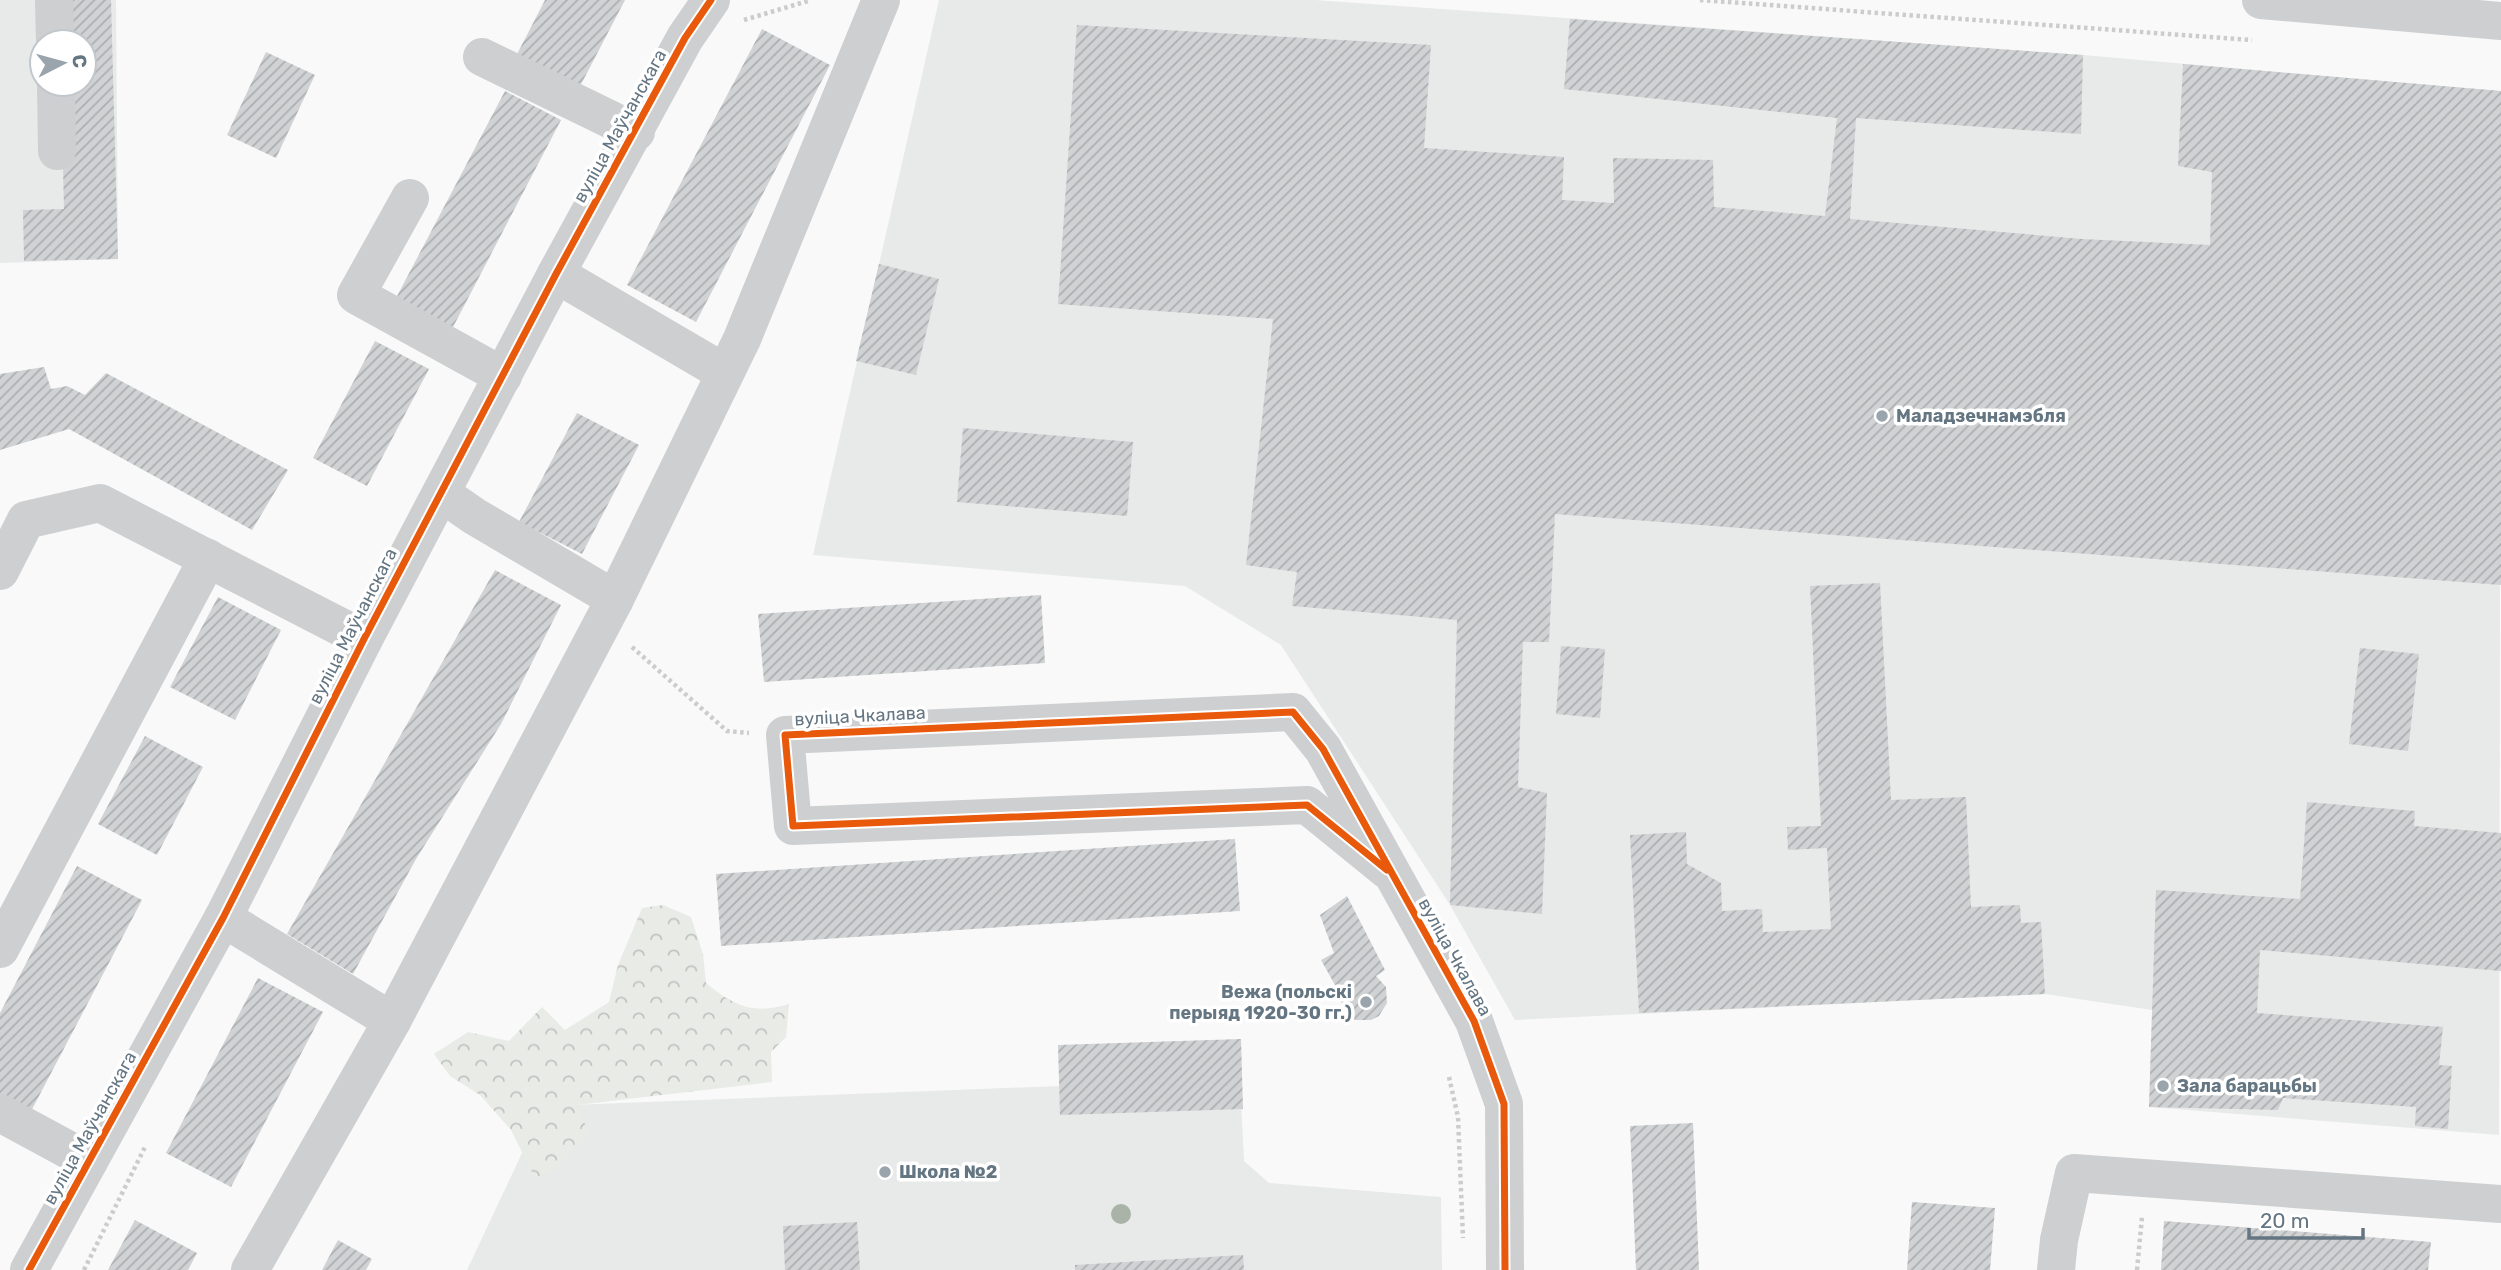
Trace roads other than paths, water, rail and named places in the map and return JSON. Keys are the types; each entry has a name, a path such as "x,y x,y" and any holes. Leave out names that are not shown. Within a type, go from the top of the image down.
{"street":[{"path":"54,0 55,28"},
{"name":"вуліца Маўчанскага","path":"29,1270 223,918 364,639 556,274 685,38 711,0"},
{"path":"250,1270 392,1021 609,610 742,340 881,0"},
{"path":"2261,0 2501,21"},
{"path":"482,57 636,132"},
{"path":"56,98 57,151"},
{"path":"410,198 356,295 503,376"},
{"path":"556,274 725,373"},
{"path":"441,493 609,610"},
{"path":"0,571 26,520 100,503 364,639"},
{"path":"0,949 208,558"},
{"name":"вуліца Чкалава","path":"1387,870 1307,805 793,826 785,735 1293,712 1323,749 1387,870 1474,1021 1504,1104 1505,1270"},
{"path":"223,918 392,1021"},
{"path":"0,1113 89,1161"},
{"path":"2056,1270 2059,1240 2074,1173 2501,1204"}],"place":[{"name":"Маладзечнамэбля","path":"1882,416"},
{"name":"Вежа (польскі перыяд 1920-30 гг.)","path":"1366,1002"},
{"name":"Зала барацьбы","path":"2163,1086"},
{"name":"Школа №2","path":"885,1172"}]}
